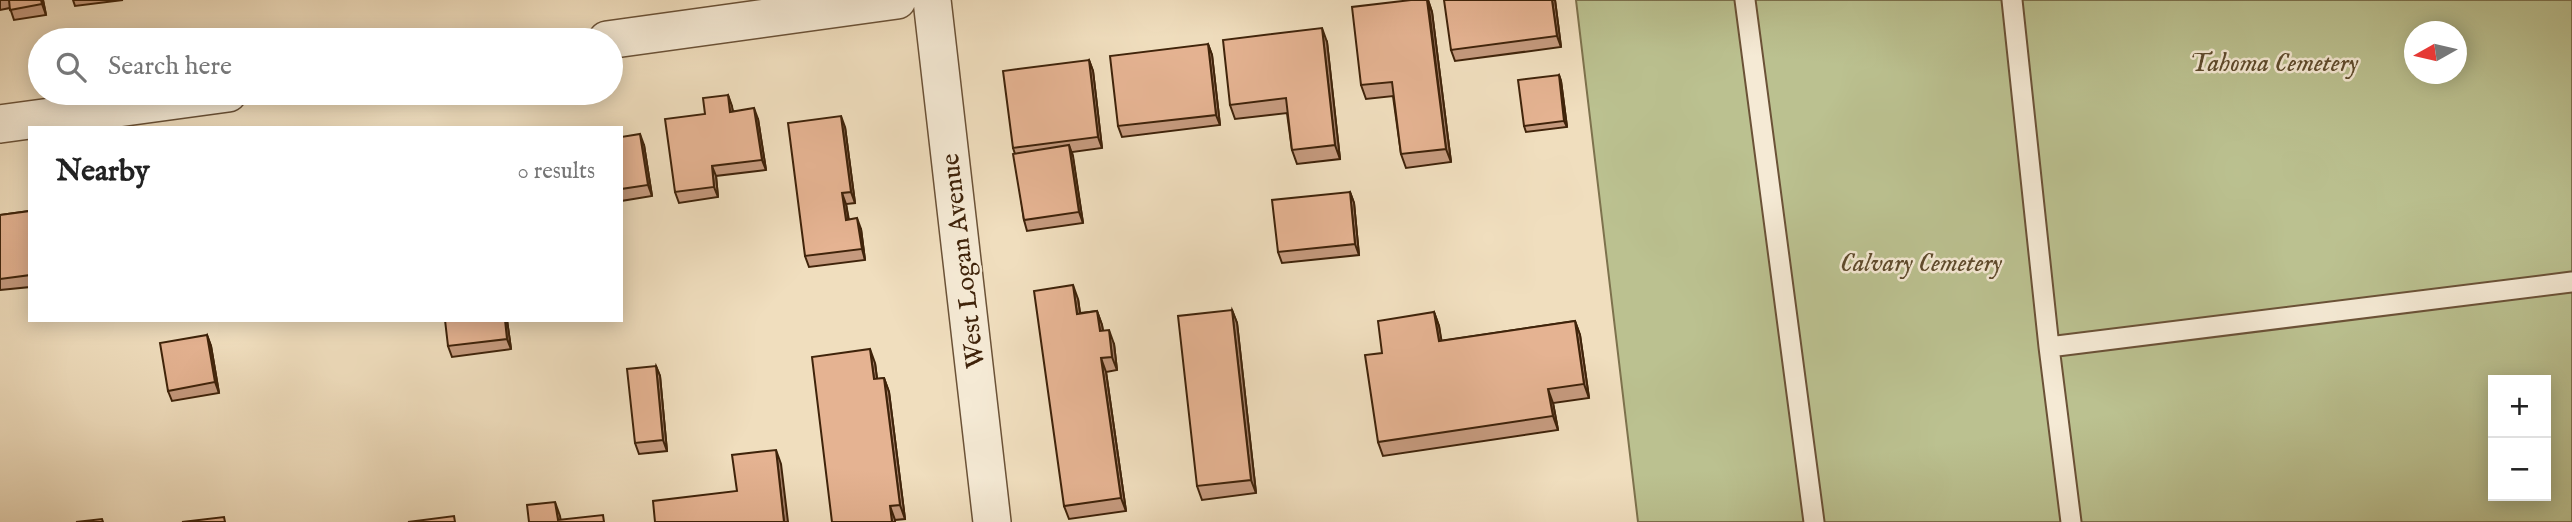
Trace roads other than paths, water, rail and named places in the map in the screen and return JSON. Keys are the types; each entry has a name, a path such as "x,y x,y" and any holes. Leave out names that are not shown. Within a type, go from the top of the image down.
{"street":[{"path":"623,38 897,0"},
{"name":"West Logan Avenue","path":"932,0 992,522"},
{"path":"0,124 140,105"}],"lane":[{"path":"1745,0 1814,522"},
{"path":"2012,0 2049,347 2071,522"},
{"path":"2049,347 2572,282"}],"park label":[{"name":"Tahoma Cemetery","path":"2274,62"},
{"name":"Calvary Cemetery","path":"1921,262"}]}
